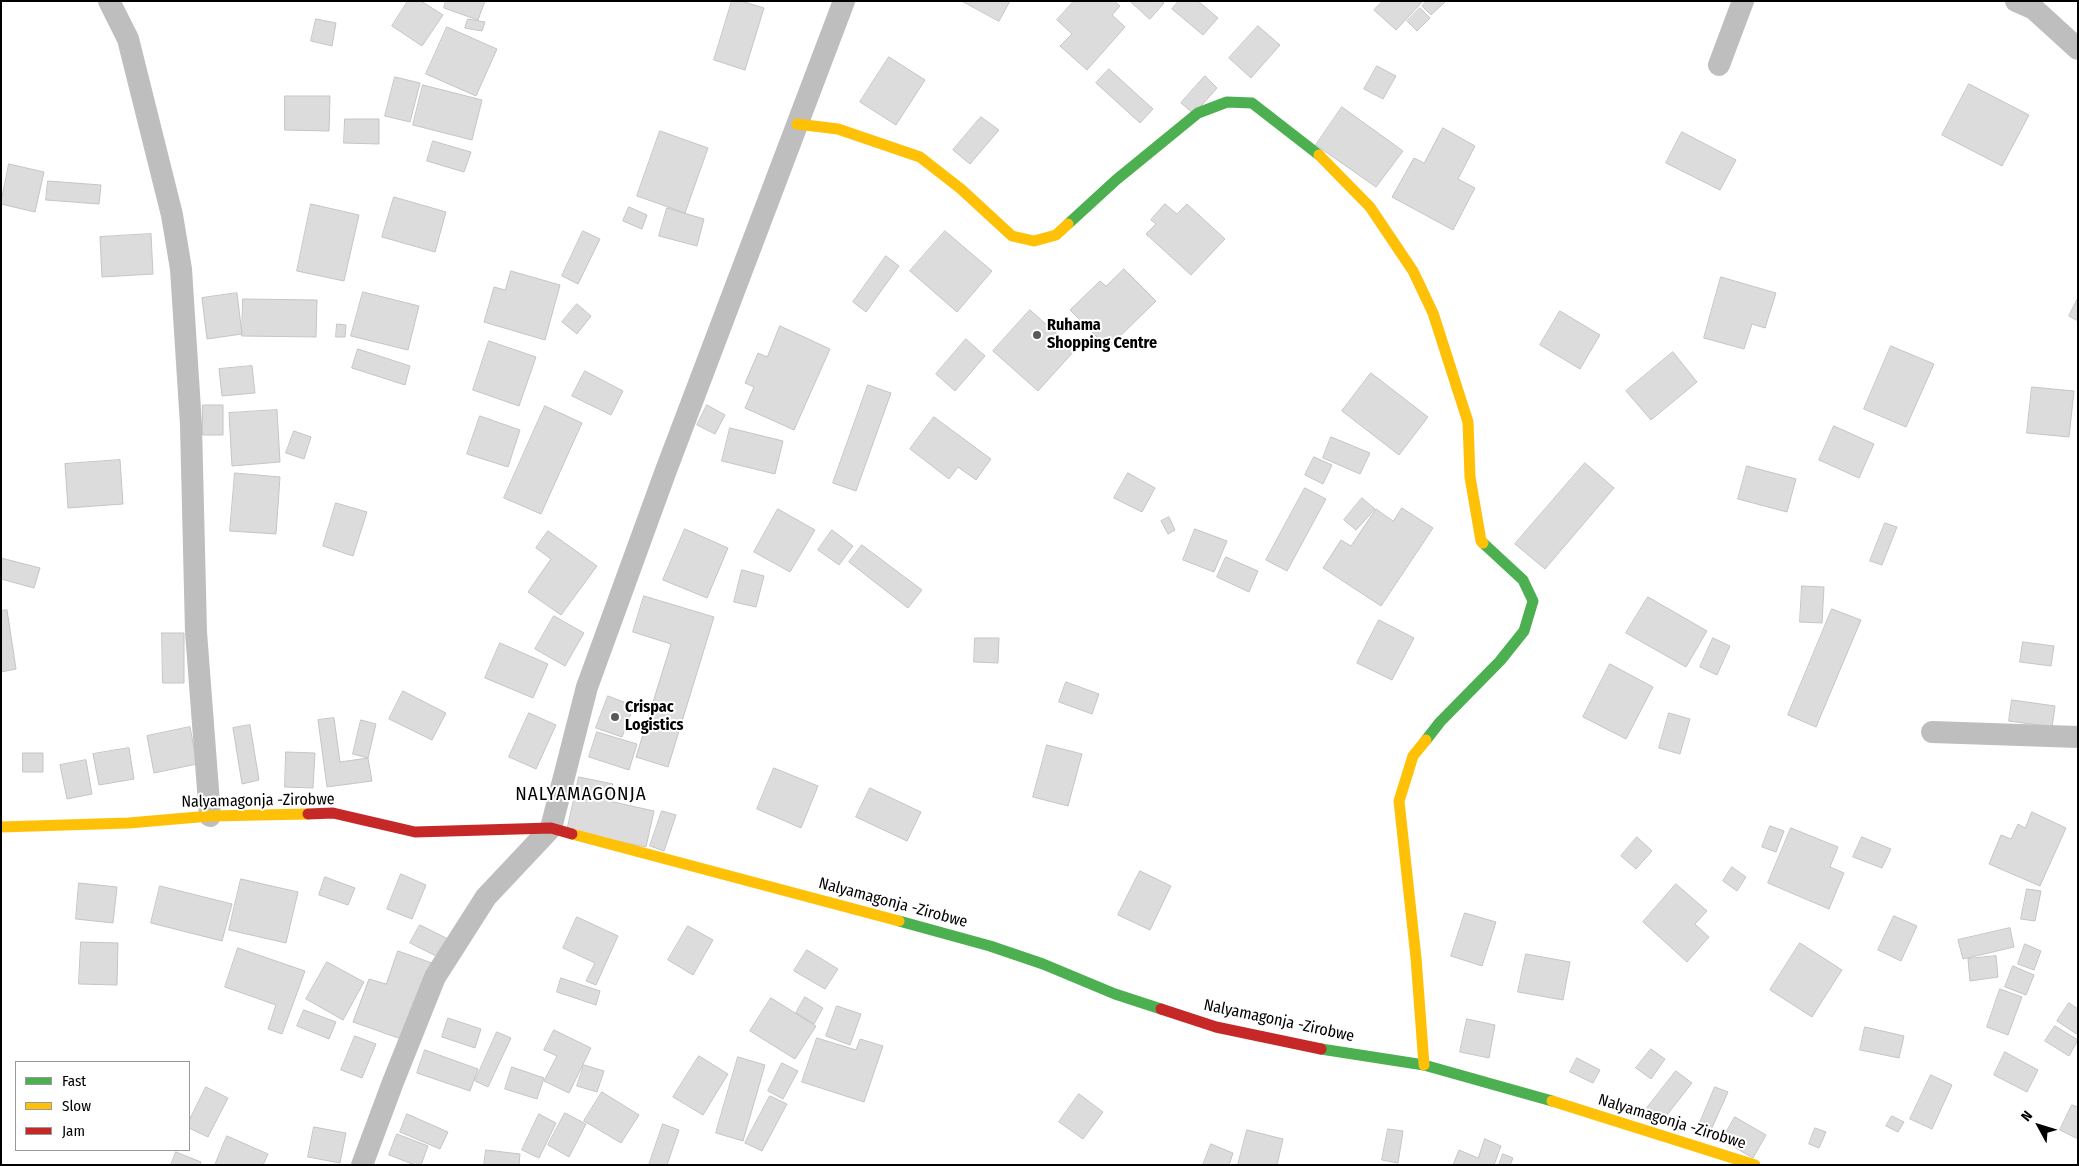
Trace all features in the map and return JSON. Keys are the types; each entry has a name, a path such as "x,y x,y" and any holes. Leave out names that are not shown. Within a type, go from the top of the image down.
{"street":[{"path":"109,1 128,39 172,215 181,269 191,424 196,632 210,816"},
{"path":"362,1165 435,977 486,897 551,828 587,687 665,474 844,1"},
{"path":"1719,65 1743,1"},
{"path":"2016,1 2034,9 2078,49"},
{"path":"797,124 838,129 920,157 961,189 1012,236 1034,241 1056,235 1116,180 1198,113 1227,102 1252,103 1320,156 1370,207 1413,271 1433,313 1468,422 1470,477 1481,541 1523,580 1533,602 1524,631 1500,662 1440,722 1412,756 1399,801 1416,958 1424,1066"},
{"path":"1932,732 2078,737"},
{"name":"Nalyamagonja -Zirobwe","path":"1,828 130,823 210,816 333,812 416,832 551,828 990,946 1043,964 1115,994 1216,1027 1342,1053 1424,1066 1517,1090 1755,1165"}],"building":[{"path":"408,1 421,1 443,15 422,46 392,26"},
{"path":"446,1 485,1 478,20 444,8"},
{"path":"732,1 741,1 764,8 745,70 714,60"},
{"path":"962,1 1010,1 999,21"},
{"path":"1074,1 1114,1 1120,6 1112,15 1125,27 1087,70 1060,46 1072,34 1057,20"},
{"path":"1130,1 1162,1 1164,3 1150,19"},
{"path":"1179,1 1198,1 1218,18 1203,35 1172,9"},
{"path":"1383,1 1423,1 1396,30 1374,10"},
{"path":"1427,1 1446,1 1431,15 1422,6"},
{"path":"1420,8 1430,18 1417,31 1407,21"},
{"path":"316,19 336,23 332,46 311,41"},
{"path":"468,19 485,22 482,31 465,28"},
{"path":"1258,26 1280,45 1251,78 1229,58"},
{"path":"447,27 497,49 476,96 426,74"},
{"path":"889,57 925,80 896,125 860,102"},
{"path":"1377,66 1396,76 1383,99 1364,89"},
{"path":"1109,69 1153,109 1140,123 1096,83"},
{"path":"1205,76 1217,88 1194,114 1181,103"},
{"path":"395,77 420,83 410,122 385,116"},
{"path":"1969,84 2029,115 2002,166 1942,135"},
{"path":"423,85 482,100 472,140 413,125"},
{"path":"285,96 330,96 329,131 285,130"},
{"path":"1342,107 1403,151 1376,187 1316,145"},
{"path":"981,117 999,130 970,164 953,150"},
{"path":"345,119 379,119 379,144 344,143"},
{"path":"1443,128 1475,146 1458,179 1475,188 1453,230 1392,197 1414,158 1424,163"},
{"path":"660,131 708,148 685,213 637,196"},
{"path":"1682,132 1736,160 1720,190 1666,163"},
{"path":"433,141 471,152 464,172 427,161"},
{"path":"9,164 44,172 35,212 1,204"},
{"path":"48,181 101,185 99,204 46,200"},
{"path":"394,197 446,212 435,252 382,237"},
{"path":"311,204 359,215 344,281 297,271"},
{"path":"1165,204 1177,214 1187,204 1225,239 1191,275 1146,234 1156,224 1151,220"},
{"path":"629,207 647,215 642,229 623,221"},
{"path":"667,208 704,219 697,246 659,236"},
{"path":"583,231 600,239 578,284 562,276"},
{"path":"945,231 992,271 957,312 910,271"},
{"path":"151,234 153,274 102,277 100,237"},
{"path":"886,256 899,266 866,312 853,302"},
{"path":"1124,269 1156,301 1108,348 1070,310 1100,281 1106,286"},
{"path":"511,271 560,285 545,340 484,322 494,287 505,290"},
{"path":"1721,277 1776,293 1765,328 1752,324 1744,349 1704,338"},
{"path":"363,292 419,306 408,350 351,336"},
{"path":"237,293 242,334 207,339 202,298"},
{"path":"2078,298 2078,321 2069,316"},
{"path":"243,299 317,300 316,337 242,336"},
{"path":"577,304 591,316 577,334 562,322"},
{"path":"1030,310 1075,350 1038,391 993,351"},
{"path":"1560,311 1600,335 1580,369 1540,345"},
{"path":"337,324 346,325 345,337 336,337"},
{"path":"780,326 830,349 794,430 745,408 754,387 745,383 758,353 767,357"},
{"path":"966,339 985,356 955,391 936,374"},
{"path":"489,341 536,357 519,406 473,390"},
{"path":"1891,346 1934,364 1906,427 1864,409"},
{"path":"358,349 410,366 405,385 352,368"},
{"path":"1673,352 1697,382 1651,420 1626,391"},
{"path":"252,366 255,393 222,396 219,369"},
{"path":"585,371 623,391 611,415 572,396"},
{"path":"1371,373 1428,417 1399,455 1342,411"},
{"path":"868,385 891,393 856,491 833,483"},
{"path":"2032,387 2074,391 2069,437 2027,433"},
{"path":"203,405 223,405 223,435 203,435"},
{"path":"707,405 725,415 715,434 697,425"},
{"path":"545,406 582,423 541,514 504,498"},
{"path":"277,410 280,462 232,466 229,413"},
{"path":"480,416 520,430 508,467 467,454"},
{"path":"934,417 991,459 976,480 958,467 949,479 910,449"},
{"path":"1834,426 1874,444 1859,478 1819,460"},
{"path":"730,428 783,441 775,474 722,461"},
{"path":"294,431 311,437 304,459 286,453"},
{"path":"1331,437 1370,453 1360,474 1323,458"},
{"path":"1314,457 1332,465 1323,484 1305,475"},
{"path":"120,460 123,504 68,508 65,464"},
{"path":"1585,463 1614,488 1545,569 1515,544"},
{"path":"1747,466 1796,479 1787,512 1738,499"},
{"path":"235,473 280,477 276,534 230,531"},
{"path":"1128,473 1155,488 1142,512 1114,498"},
{"path":"1305,488 1326,499 1287,571 1266,560"},
{"path":"1362,498 1375,509 1356,530 1344,520"},
{"path":"336,503 367,512 353,556 323,546"},
{"path":"1402,508 1433,528 1381,606 1323,568 1341,540 1351,546 1376,509 1393,521"},
{"path":"778,509 815,530 790,572 754,552"},
{"path":"1169,517 1175,530 1168,534 1161,521"},
{"path":"1885,523 1897,527 1882,565 1870,561"},
{"path":"685,529 728,548 707,598 663,580"},
{"path":"1195,529 1227,541 1214,572 1183,560"},
{"path":"832,530 853,546 839,565 818,550"},
{"path":"548,531 597,566 561,615 528,592 551,559 536,548"},
{"path":"862,545 922,590 908,608 849,562"},
{"path":"1226,557 1258,571 1249,592 1217,577"},
{"path":"1,558 40,568 34,588 1,579"},
{"path":"742,570 764,576 756,607 734,602"},
{"path":"1802,586 1824,587 1822,623 1800,622"},
{"path":"644,596 714,617 668,767 636,757 671,644 633,632"},
{"path":"1648,597 1707,631 1686,667 1626,633"},
{"path":"1832,609 1861,620 1816,727 1788,715"},
{"path":"7,610 16,669 1,672 1,611"},
{"path":"554,616 584,633 565,666 535,649"},
{"path":"1379,620 1414,638 1392,680 1357,663"},
{"path":"162,633 184,633 184,683 163,683"},
{"path":"975,638 999,638 998,663 974,662"},
{"path":"1713,638 1730,646 1717,675 1700,667"},
{"path":"2023,642 2054,646 2051,666 2020,662"},
{"path":"500,643 548,664 533,698 485,678"},
{"path":"1610,664 1653,687 1626,739 1583,717"},
{"path":"1066,682 1099,694 1092,714 1059,702"},
{"path":"403,691 446,713 432,740 389,719"},
{"name":"Crispac Logistics","path":"608,696 634,706 622,737 596,728"},
{"path":"2012,700 2055,706 2052,727 2009,721"},
{"path":"529,713 556,725 536,769 509,757"},
{"path":"1669,713 1690,719 1680,754 1659,748"},
{"path":"334,718 340,762 368,758 372,781 327,787 318,720"},
{"path":"361,720 376,724 368,758 353,754"},
{"path":"250,725 259,780 242,784 233,728"},
{"path":"190,727 197,764 154,773 147,736"},
{"path":"597,732 637,744 629,770 589,757"},
{"path":"1047,745 1082,754 1068,806 1033,797"},
{"path":"129,748 134,779 99,785 93,754"},
{"path":"286,752 315,753 313,788 285,787"},
{"path":"23,753 43,753 43,772 23,772"},
{"path":"86,760 92,794 67,799 60,765"},
{"path":"774,768 818,786 801,828 757,809"},
{"path":"579,777 613,784 609,801 654,811 646,847 567,831"},
{"path":"870,788 921,812 907,841 856,817"},
{"path":"662,811 676,815 664,851 650,846"},
{"path":"2032,812 2066,828 2040,886 1989,864 2001,835 2011,839 2018,824 2025,828"},
{"path":"1770,826 1784,831 1776,852 1762,847"},
{"path":"1791,828 1838,847 1830,867 1844,873 1829,909 1768,883"},
{"path":"1637,837 1652,851 1636,869 1621,856"},
{"path":"1862,837 1891,849 1882,868 1853,857"},
{"path":"1732,867 1746,877 1737,891 1723,881"},
{"path":"1140,871 1171,886 1150,930 1118,915"},
{"path":"401,874 426,885 412,919 387,909"},
{"path":"325,877 355,888 348,905 319,895"},
{"path":"241,879 298,892 286,943 229,930"},
{"path":"79,883 117,887 113,923 76,919"},
{"path":"1676,884 1707,911 1695,924 1709,937 1687,962 1643,922"},
{"path":"160,886 232,904 222,941 151,923"},
{"path":"2027,889 2041,891 2035,921 2021,919"},
{"path":"1465,913 1496,922 1482,966 1451,956"},
{"path":"1894,916 1917,926 1901,961 1878,950"},
{"path":"577,917 618,936 596,985 586,981 595,963 563,948"},
{"path":"420,925 448,939 438,957 410,943"},
{"path":"688,926 713,940 693,975 668,960"},
{"path":"2010,928 2014,947 1963,959 1958,940"},
{"path":"81,942 118,943 117,985 79,984"},
{"path":"1800,943 1842,970 1812,1017 1770,990"},
{"path":"2025,944 2041,951 2034,970 2018,964"},
{"path":"238,948 305,971 282,1034 268,1029 276,1005 225,987"},
{"path":"807,950 838,969 825,989 794,971"},
{"path":"398,951 432,963 404,1040 353,1022 369,979 386,984"},
{"path":"1526,954 1570,962 1563,1000 1518,992"},
{"path":"1996,956 1998,977 1970,981 1968,959"},
{"path":"327,962 364,982 343,1020 306,999"},
{"path":"2013,966 2034,975 2026,995 2005,987"},
{"path":"561,978 600,991 596,1005 557,992"},
{"path":"2000,989 2022,997 2008,1035 1987,1027"},
{"path":"805,997 823,1008 814,1024 796,1013"},
{"path":"771,998 816,1026 795,1059 750,1031"},
{"path":"2069,1003 2078,1009 2078,1035 2057,1021"},
{"path":"837,1006 861,1014 850,1045 826,1036"},
{"path":"304,1010 336,1022 329,1039 297,1026"},
{"path":"448,1018 481,1029 475,1048 442,1037"},
{"path":"1467,1019 1495,1025 1489,1058 1460,1052"},
{"path":"2055,1026 2078,1040 2069,1056 2045,1041"},
{"path":"1865,1027 1904,1036 1899,1058 1860,1050"},
{"path":"554,1030 591,1048 569,1093 544,1081 557,1056 544,1050"},
{"path":"497,1032 511,1038 488,1087 475,1081"},
{"path":"355,1036 376,1044 362,1078 341,1070"},
{"path":"817,1038 856,1050 860,1039 883,1046 864,1102 802,1082"},
{"path":"1651,1049 1665,1059 1651,1079 1636,1068"},
{"path":"425,1050 478,1069 470,1091 417,1073"},
{"path":"2005,1052 2038,1070 2027,1092 1994,1075"},
{"path":"699,1056 728,1074 703,1115 673,1097"},
{"path":"738,1057 765,1065 743,1141 716,1133"},
{"path":"1577,1058 1600,1070 1593,1083 1570,1072"},
{"path":"782,1063 798,1071 783,1099 768,1091"},
{"path":"584,1065 604,1071 597,1092 577,1086"},
{"path":"512,1067 544,1078 537,1099 505,1089"},
{"path":"1676,1071 1692,1083 1663,1120 1647,1108"},
{"path":"1931,1075 1952,1085 1932,1129 1910,1119"},
{"path":"206,1087 228,1098 208,1137 190,1128 190,1119"},
{"path":"1715,1087 1728,1092 1711,1130 1699,1125"},
{"path":"602,1092 639,1115 621,1143 584,1121"},
{"path":"1079,1094 1103,1112 1083,1139 1059,1122"},
{"path":"770,1096 787,1104 762,1151 745,1143"},
{"path":"2072,1105 2078,1107 2078,1139 2060,1130"},
{"path":"565,1113 586,1124 569,1157 548,1145"},
{"path":"407,1114 448,1132 440,1149 400,1132"},
{"path":"539,1114 556,1123 539,1158 522,1150"},
{"path":"1892,1116 1904,1122 1898,1132 1886,1126"},
{"path":"1735,1117 1766,1135 1753,1158 1722,1140"},
{"path":"663,1124 679,1130 667,1165 649,1165"},
{"path":"314,1127 346,1133 340,1163 308,1157"},
{"path":"1815,1128 1826,1132 1819,1148 1809,1144"},
{"path":"1388,1129 1403,1131 1398,1163 1382,1160"},
{"path":"1247,1130 1283,1139 1277,1165 1238,1165"},
{"path":"397,1134 428,1146 421,1165 415,1165 389,1155"},
{"path":"227,1136 268,1154 263,1165 215,1165"},
{"path":"1485,1139 1501,1146 1494,1165 1453,1165 1459,1150 1478,1158"},
{"path":"1211,1144 1233,1153 1229,1165 1203,1165"},
{"path":"486,1150 520,1154 519,1165 484,1165"},
{"path":"176,1152 201,1162 200,1165 171,1165"},
{"path":"1503,1154 1513,1158 1510,1165 1499,1165"}],"traffic: fast":[{"path":"1068,224 1116,180 1198,113 1227,102 1252,103 1319,155"},
{"path":"1426,740 1440,722 1500,661 1524,631 1533,601 1523,580 1483,543"},
{"path":"899,921 990,946 1043,964 1115,994 1161,1009"},
{"path":"1321,1049 1424,1065 1552,1101"}],"traffic: slow":[{"path":"797,124 838,129 920,157 961,189 1012,236 1034,241 1056,235 1068,224"},
{"path":"1319,155 1370,207 1413,271 1433,313 1468,422 1470,477 1481,541 1483,543"},
{"path":"1424,1065 1416,958 1399,801 1413,756 1426,740"},
{"path":"1,827 129,823 210,816 308,814"},
{"path":"572,834 899,921"},
{"path":"1552,1101 1755,1165"}],"traffic: jam":[{"path":"308,814 333,813 415,832 551,828 572,834"},
{"path":"1161,1009 1216,1027 1321,1049"}],"place":[{"name":"Ruhama Shopping Centre","path":"1037,335"},
{"name":"Crispac Logistics","path":"615,717"}],"district":[{"name":"NALYAMAGONJA","path":"581,795"}]}
